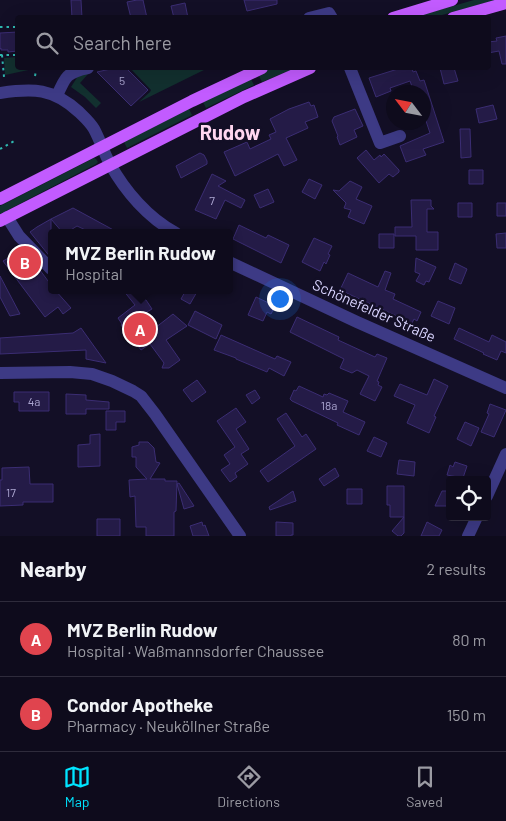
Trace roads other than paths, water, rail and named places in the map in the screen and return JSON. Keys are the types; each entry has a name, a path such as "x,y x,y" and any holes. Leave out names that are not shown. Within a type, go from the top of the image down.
{"main road":[{"path":"403,15 452,0"},
{"path":"464,15 506,3"},
{"path":"0,199 192,101 258,70"},
{"path":"4,219 261,88 305,70"},
{"path":"192,101 201,118"}],"street":[{"path":"57,96 64,80 73,71 78,70"},
{"path":"351,70 380,144 400,136"},
{"path":"0,93 31,90 48,92 72,106 88,120 122,182 141,206 170,229"},
{"path":"4,219 48,265"},
{"name":"Schönefelder Straße","path":"233,264 357,322 506,388"},
{"path":"0,373 70,372 92,374 112,381 141,396 156,414 240,536"},
{"path":"491,487 506,454"},
{"path":"468,536 476,521"}],"place":[{"name":"Condor Apotheke","path":"25,262"},
{"name":"MVZ Berlin Rudow","path":"140,329"}],"district":[{"name":"Rudow","path":"230,133"}]}
